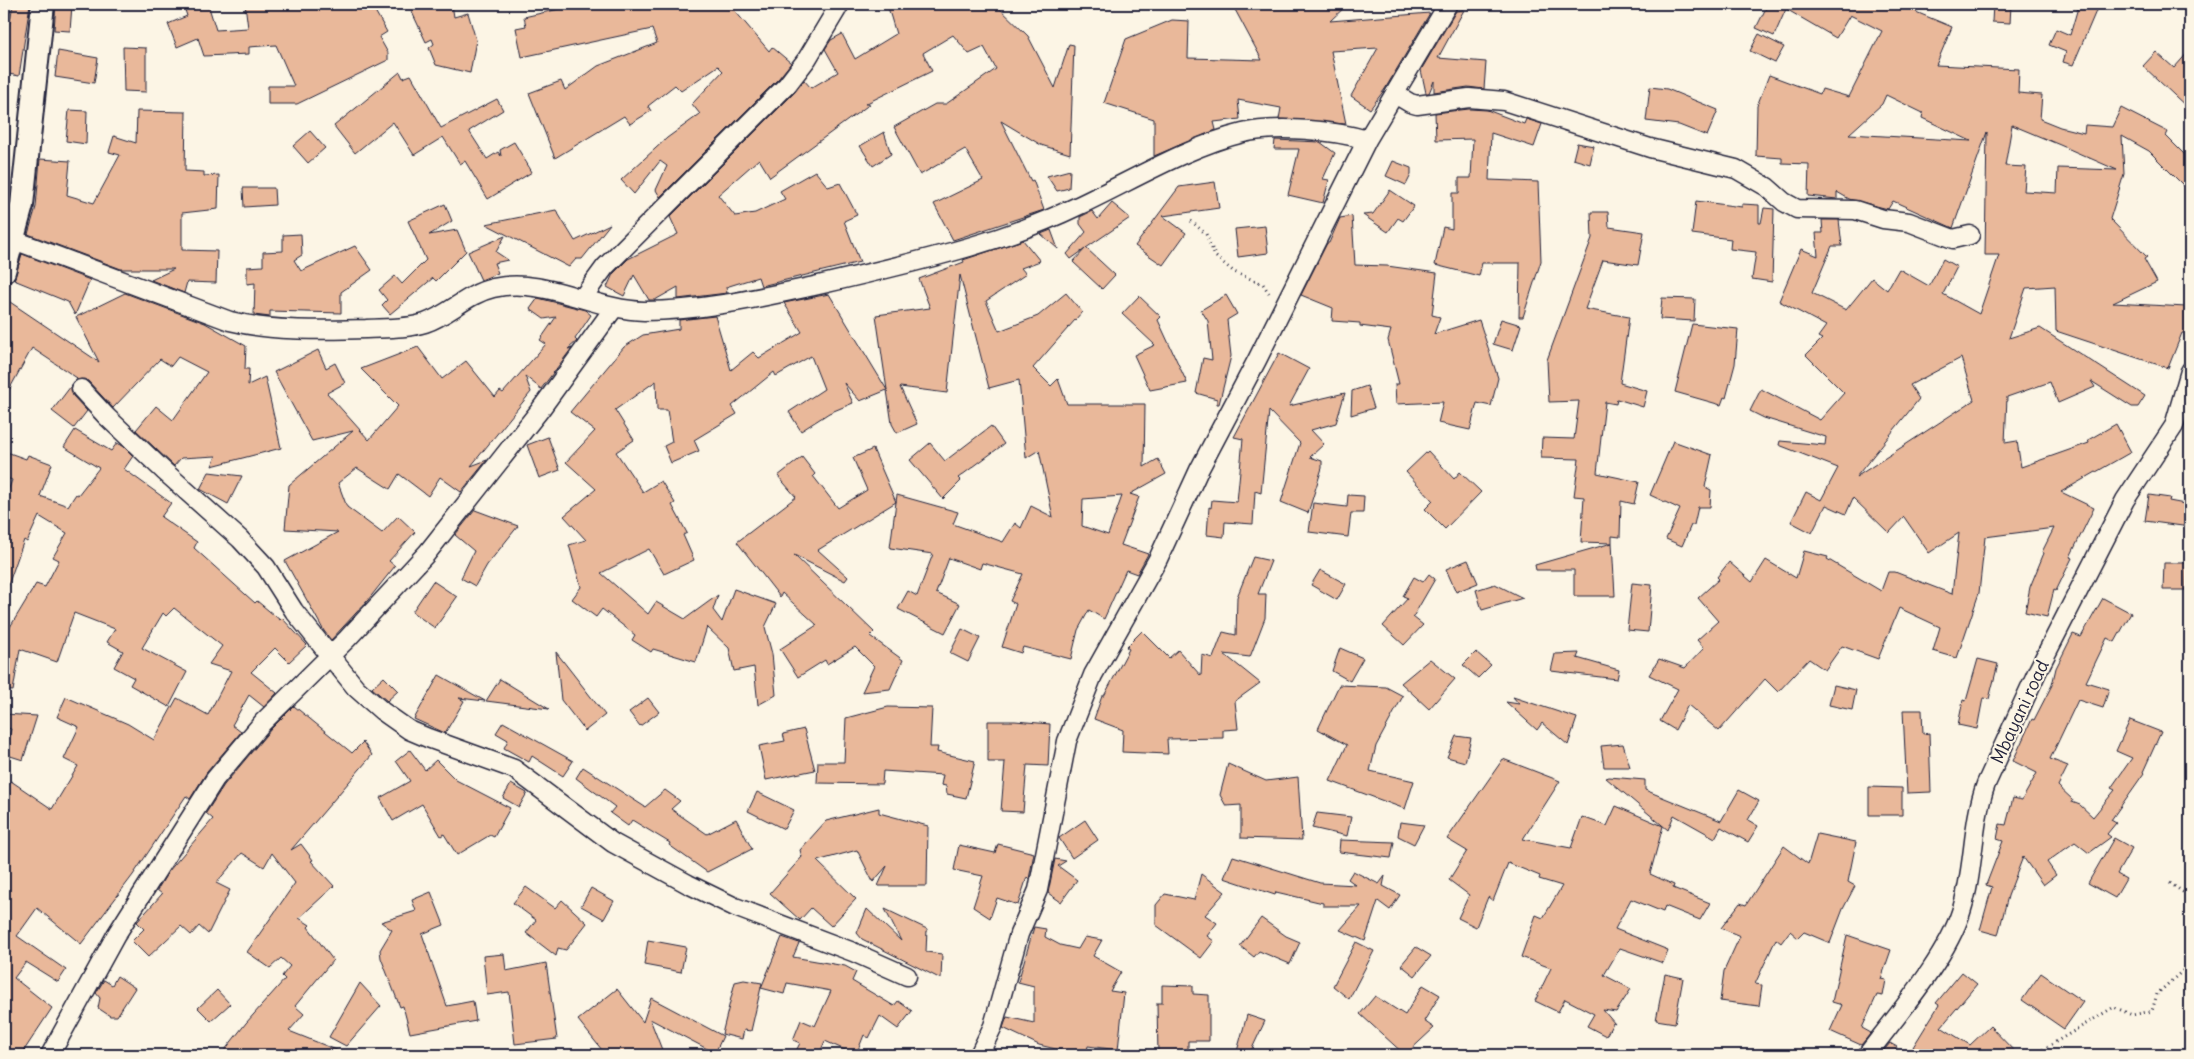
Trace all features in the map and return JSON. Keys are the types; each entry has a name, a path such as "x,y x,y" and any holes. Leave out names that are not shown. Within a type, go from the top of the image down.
{"street":[{"path":"4,268 14,240 26,177 43,4"},
{"path":"583,297 604,268 787,85 807,59 840,4"},
{"path":"979,1055 993,1026 1019,934 1038,890 1067,741 1078,710 1107,648 1158,560 1195,478 1367,140 1448,4"},
{"path":"1394,94 1417,105 1469,98 1504,101 1650,148 1736,169 1767,187 1784,202 1797,210 1825,212 1855,210 1883,219 1908,222 1953,239 1970,236"},
{"path":"14,240 230,320 259,328 328,330 414,326 443,316 476,294 493,288 536,288 583,297 614,308 643,311 722,305 752,300 911,263 972,246 1050,218 1168,162 1223,139 1246,132 1278,130 1313,132 1352,136 1367,140"},
{"path":"50,1055 116,935 215,779 263,722 427,553 540,410 614,308"},
{"name":"Mbayani road","path":"1866,1055 1914,993 1952,936 1962,910 1979,803 1986,784 2038,670 2126,500 2174,426 2190,371"},
{"path":"81,389 164,471 240,539 266,567 294,611 356,688 382,711 409,730 514,769 613,843 650,865 735,907 853,952 907,976"}],"path":[{"path":"1192,220 1206,234 1215,256 1234,272 1263,284 1282,309"},
{"path":"2186,746 2190,742"},
{"path":"2170,883 2190,896"},
{"path":"2034,1055 2114,1007 2132,1015 2152,1010 2157,994 2190,964"}],"building":[{"path":"13,4 30,4 19,76 4,73 4,55"},
{"path":"56,4 72,5 70,31 54,30"},
{"path":"183,4 208,4 216,30 248,28 245,4 371,4 387,32 379,37 388,53 388,60 297,104 268,104 268,86 294,86 276,45 249,47 249,54 204,56 198,38 177,47 168,24 187,16"},
{"path":"425,4 452,4 454,17 468,13 476,40 470,73 436,65 429,48 434,44 432,39 426,42 411,10"},
{"path":"568,4 729,4 769,51 772,47 791,63 779,78 660,197 656,190 667,166 660,161 634,194 621,180 667,138 700,114 692,104 723,71 718,66 681,91 675,85 648,106 651,111 630,124 624,116 555,158 529,93 561,81 565,90 598,66 657,43 652,29 522,57 516,28 526,26 524,17 568,7"},
{"path":"887,4 995,4 1028,36 1055,88 1069,44 1074,45 1070,154 1041,145 1001,121 1031,181 1033,180 1044,210 953,240 934,204 983,180 965,149 920,175 894,127 935,104 946,104 996,69 984,47 969,54 953,35 923,53 932,71 865,104 870,104 770,177 759,159 718,195 735,216 755,213 785,199 780,191 815,171 828,187 840,183 857,215 844,221 860,262 761,286 758,277 726,287 727,293 678,299 678,287 655,300 649,300 634,275 624,296 607,287 613,274 628,259 678,234 670,217 795,92 804,80 811,88 838,72 825,49 831,40 842,34 855,59 896,34"},
{"path":"1232,4 1348,4 1330,21 1430,13 1385,89 1370,109 1351,96 1378,48 1331,51 1346,124 1279,119 1281,108 1238,100 1240,119 1214,122 1216,130 1154,156 1154,119 1104,103 1126,39 1172,20 1189,21 1188,58 1262,60"},
{"path":"1768,4 1923,4 1916,12 1952,27 1936,65 2019,69 2018,93 2042,95 2040,119 2060,127 2084,133 2085,125 2112,127 2121,108 2168,132 2166,136 2190,160 2190,192 2149,151 2122,136 2124,174 2110,219 2147,257 2144,259 2157,282 2113,303 2186,307 2187,333 2182,333 2168,368 2056,331 2055,286 2026,288 2009,338 2040,328 2145,396 2138,407 2132,407 2091,381 2095,387 2058,403 2050,382 2007,397 2005,443 2017,441 2021,467 2089,443 2088,440 2116,424 2131,452 2061,492 2094,508 2056,591 2054,590 2047,617 2025,612 2030,587 2044,553 2042,552 2054,528 1985,537 1979,593 1957,658 1933,651 1940,627 1899,608 1878,659 1842,646 1825,670 1809,659 1778,692 1765,679 1719,731 1688,705 1675,730 1660,721 1678,689 1649,675 1659,659 1685,668 1704,648 1697,640 1718,621 1698,598 1719,579 1717,577 1729,562 1752,582 1766,560 1796,578 1804,551 1828,557 1827,559 1881,591 1888,572 1895,572 1952,594 1959,533 1929,553 1904,517 1889,533 1853,498 1846,514 1826,505 1812,533 1791,522 1806,492 1821,500 1838,468 1779,445 1780,441 1825,445 1826,437 1764,418 1750,411 1761,389 1820,420 1844,393 1806,355 1822,339 1818,337 1826,326 1779,301 1801,249 1818,256 1816,233 1823,233 1822,220 1839,220 1842,246 1832,246 1812,293 1846,310 1872,278 1887,290 1899,269 1929,286 1943,259 1957,267 1943,294 1979,314 1999,255 1985,255 1987,132 1953,228 1893,201 1888,209 1849,199 1837,192 1837,199 1808,196 1809,164 1782,163 1782,158 1756,156 1757,106 1769,75 1820,94 1822,89 1849,97 1882,31 1850,15 1836,38 1786,9 1774,36 1756,28","holes":["1886,95 1923,113 1922,118 1971,141 1849,134 1882,104","2012,125 2117,170 2058,168 2057,193 2024,191 2026,167 2005,166","1961,358 1974,400 1856,477 1919,399 1910,385"]},
{"path":"1993,4 2011,5 2010,23 1992,22"},
{"path":"2079,4 2099,4 2073,65 2063,62 2066,52 2049,45 2056,29 2070,35"},
{"path":"1464,10 1438,58 1486,62 1484,89 1468,87 1434,92 1434,81 1429,93 1426,93 1421,70 1456,11"},
{"path":"1759,34 1784,47 1775,63 1750,51"},
{"path":"123,47 146,48 146,92 124,91"},
{"path":"2190,50 2190,110 2143,66 2156,52 2174,68"},
{"path":"58,51 98,58 94,83 55,77"},
{"path":"400,72 403,78 411,75 441,128 497,99 503,110 469,131 487,159 498,152 501,156 500,150 514,142 532,172 488,199 465,161 460,164 443,137 414,155 393,122 355,153 334,126"},
{"path":"1650,87 1667,89 1718,110 1707,136 1679,125 1646,121"},
{"path":"1469,109 1487,110 1524,124 1526,119 1542,124 1534,147 1491,133 1489,180 1538,182 1541,261 1523,317 1519,317 1520,263 1482,263 1479,276 1435,265 1443,227 1452,229 1452,193 1459,193 1459,178 1471,178 1473,139 1436,140 1435,113"},
{"path":"69,110 87,111 86,144 66,141"},
{"path":"137,111 186,112 185,171 204,172 204,176 219,175 218,209 182,213 182,250 217,251 216,283 187,282 184,293 151,280 174,269 121,269 28,234 36,207 40,159 70,161 67,195 94,203 120,155 109,152 114,136 136,143"},
{"path":"310,131 325,148 308,163 293,146"},
{"path":"884,132 891,154 873,166 860,146"},
{"path":"1275,140 1320,142 1335,153 1323,179 1329,180 1323,203 1288,195 1299,149 1274,149"},
{"path":"1577,143 1594,146 1590,164 1573,159"},
{"path":"1393,161 1411,168 1411,175 1406,185 1386,176"},
{"path":"1070,170 1069,188 1057,191 1047,176"},
{"path":"1215,182 1219,208 1163,216 1186,233 1163,265 1135,246 1179,187"},
{"path":"243,188 274,188 275,205 244,207"},
{"path":"1390,190 1414,206 1403,221 1398,218 1388,232 1363,215 1373,214"},
{"path":"1696,201 1742,207 1742,204 1759,205 1759,223 1761,223 1764,208 1774,209 1772,282 1752,279 1756,252 1730,249 1731,239 1692,234"},
{"path":"1112,203 1130,218 1086,248 1115,275 1102,289 1073,262 1085,249 1071,259 1067,254 1086,232 1080,224 1080,217 1092,211 1098,219"},
{"path":"445,204 452,221 429,235 457,230 466,251 436,281 433,278 390,314 382,305 387,300 379,290 395,276 402,284 426,260 408,221"},
{"path":"556,210 575,241 610,224 582,259 576,259 569,267 486,224"},
{"path":"1591,212 1608,212 1609,227 1644,232 1638,265 1603,260 1585,309 1629,317 1620,383 1647,391 1643,407 1617,399 1616,404 1605,402 1597,473 1639,482 1634,504 1621,501 1620,537 1612,536 1612,543 1581,542 1584,497 1574,496 1579,459 1541,458 1542,438 1574,439 1579,401 1549,402 1547,360 1592,238"},
{"path":"1352,216 1355,265 1387,266 1437,273 1432,315 1440,317 1434,334 1479,320 1498,378 1491,406 1477,403 1470,430 1438,423 1443,402 1396,404 1395,384 1399,384 1388,340 1391,330 1360,326 1360,323 1332,321 1333,308 1301,295 1340,218"},
{"path":"1265,226 1268,253 1238,257 1235,229"},
{"path":"1051,230 1058,249 1041,234"},
{"path":"301,234 302,255 294,260 301,271 355,246 372,270 341,292 341,313 270,311 270,317 254,315 255,283 247,284 247,267 263,266 263,252 283,251 283,235"},
{"path":"505,236 496,252 508,260 494,263 498,273 481,280 468,252"},
{"path":"1023,240 1040,261 1021,268 1026,274 986,301 999,331 1038,316 1066,293 1082,312 1033,368 1051,386 1058,379 1067,404 1145,404 1144,467 1158,459 1166,474 1130,494 1139,497 1121,545 1148,554 1137,574 1126,570 1104,619 1089,610 1078,630 1071,659 1023,647 1021,653 1002,647 1016,604 1010,601 1023,574 982,563 980,569 949,558 936,593 960,604 945,633 898,609 908,591 917,596 933,554 890,548 897,495 958,512 953,524 1003,542 1015,523 1021,528 1031,506 1053,517 1039,450 1026,458 1019,380 989,388 960,275 947,393 900,387 917,424 897,433 892,424 876,315 930,308 919,279 964,262 963,260","holes":["1122,496 1108,535 1082,526 1083,499"]},
{"path":"22,254 90,280 75,315 68,302 14,280"},
{"path":"125,293 205,323 246,346 245,369 249,369 248,385 265,377 281,448 212,466 216,456 181,458 174,466 136,430 156,406 173,420 207,372 178,357 171,366 160,359 113,408 88,381 84,379 75,380 77,378 32,348 4,399 4,324 7,300 99,362 76,317"},
{"path":"829,294 887,390 860,401 844,383 853,403 829,413 801,431 789,412 824,389 811,356 776,376 774,372 732,406 737,414 694,440 699,451 671,463 664,446 672,442 667,410 657,410 656,381 615,410 634,440 616,452 643,492 661,481 675,503 672,505 687,533 683,535 694,560 664,574 649,549 601,573 648,614 656,602 685,619 718,595 713,610 722,622 734,589 776,604 765,627 772,654 776,695 758,705 754,667 734,671 729,648 707,627 696,662 653,649 651,652 632,640 635,635 602,609 596,617 572,599 581,587 569,545 586,540 564,516 596,489 566,462 595,431 570,412 624,347 643,335 679,329 679,320 715,316 731,370 753,352 759,358 802,332 784,303"},
{"path":"1226,295 1237,314 1227,320 1231,356 1219,404 1217,404 1217,399 1196,393 1203,358 1212,360 1208,321 1201,310"},
{"path":"1139,296 1161,317 1158,320 1187,383 1150,390 1134,355 1155,345 1122,314"},
{"path":"538,298 585,310 591,315 575,339 577,341 568,349 572,348 541,389 525,376 531,392 471,466 487,460 461,492 440,477 428,496 399,474 390,489 357,468 338,483 347,507 382,533 398,516 415,532 389,561 395,566 368,600 331,640 324,631 285,561 338,532 285,529 289,485 353,431 312,441 274,372 318,350 326,368 335,363 345,383 327,393 369,440 398,406 361,369 418,347 442,379 466,361 495,397 500,391 503,393 546,344 540,340 556,317 544,319 530,309"},
{"path":"1662,298 1695,299 1694,321 1660,319"},
{"path":"1501,319 1521,325 1513,350 1493,344"},
{"path":"1692,324 1738,329 1735,364 1726,398 1724,397 1721,405 1675,392"},
{"path":"1279,353 1309,369 1289,406 1345,393 1336,423 1311,430 1324,444 1310,457 1322,461 1322,468 1308,513 1281,502 1300,443 1269,411 1261,493 1255,491 1253,524 1225,522 1224,537 1207,535 1209,507 1211,508 1212,500 1237,502 1243,439 1234,437"},
{"path":"71,386 73,396 87,411 74,428 52,411"},
{"path":"1367,386 1374,408 1351,415 1352,391"},
{"path":"991,426 1004,444 958,478 961,481 943,499 910,460 930,443 945,461"},
{"path":"75,430 111,451 117,443 123,446 133,456 124,469 171,503 161,517 197,542 194,548 255,603 257,601 280,620 282,618 307,645 289,662 275,648 251,672 277,693 264,707 249,695 232,725 241,732 207,772 190,799 186,796 133,875 81,944 37,908 17,936 66,970 58,982 26,962 14,978 52,1008 21,1055 4,1055 4,792 11,781 52,809 78,766 64,759 79,727 57,717 66,697 128,724 154,740 177,698 208,715 231,671 209,664 222,646 174,608 166,616 163,613 142,648 187,672 169,707 130,685 134,678 114,667 123,651 107,642 115,629 74,613 57,662 20,649 13,691 4,690 4,637 36,584 45,587 59,560 53,557 67,533 39,516 27,542 24,540 6,591 4,590 4,502 12,480 4,477 4,451 26,459 28,455 52,464 40,496 68,506 99,468 64,447"},
{"path":"548,437 560,470 539,478 527,445"},
{"path":"1673,441 1712,455 1705,487 1711,490 1710,507 1698,507 1694,525 1691,525 1682,546 1666,539 1680,509 1650,495"},
{"path":"873,449 896,502 818,550 848,577 845,581 794,555 874,632 870,636 903,660 890,689 862,692 874,666 855,647 827,664 825,660 798,677 780,649 817,625 782,593 780,597 737,542 796,497 778,476 802,457 815,474 813,476 838,508 867,490 853,458"},
{"path":"1428,451 1454,479 1460,472 1481,492 1445,529 1425,509 1433,501 1406,472"},
{"path":"209,472 242,476 228,504 200,489"},
{"path":"1348,495 1364,496 1363,513 1351,513 1348,537 1309,532 1313,503 1347,507"},
{"path":"2149,495 2170,498 2169,501 2190,505 2190,527 2145,521"},
{"path":"475,510 518,526 487,565 475,586 461,578 474,551 455,535"},
{"path":"1612,543 1615,596 1574,596 1574,570 1536,570 1535,565"},
{"path":"1253,557 1271,561 1258,594 1266,594 1265,618 1250,657 1224,654 1260,683 1235,701 1238,729 1223,730 1223,738 1167,739 1168,754 1122,752 1123,730 1094,719 1102,696 1104,696 1129,649 1126,647 1142,631 1169,658 1178,650 1201,676 1202,655 1213,658 1223,632 1236,635 1237,597"},
{"path":"1468,560 1478,583 1456,592 1446,569"},
{"path":"2164,563 2187,563 2186,590 2163,590"},
{"path":"1320,570 1346,584 1337,600 1311,585"},
{"path":"1429,574 1435,579 1413,617 1423,625 1404,645 1383,626 1408,598 1403,596 1414,577 1423,582"},
{"path":"433,581 457,597 435,628 412,612"},
{"path":"1632,583 1652,585 1648,632 1627,630"},
{"path":"1495,584 1523,598 1482,610 1476,590"},
{"path":"2103,598 2131,613 2115,642 2107,638 2086,682 2109,689 2103,708 2078,700 2050,759 2068,766 2058,786 2073,800 2072,802 2080,805 2093,817 2115,790 2111,788 2132,758 2116,751 2130,720 2161,732 2144,773 2111,820 2116,823 2107,834 2111,837 2089,853 2075,842 2047,862 2056,875 2043,885 2023,857 2008,896 1998,935 1980,930 1992,887 1986,885 2003,841 1997,839 2000,824 2006,825 2013,798 2022,800 2037,773 2013,761 2032,719 2034,720 2052,685 2056,668 2073,634 2081,637"},
{"path":"962,629 980,638 968,662 950,653"},
{"path":"1340,648 1363,658 1350,681 1332,671"},
{"path":"556,652 605,715 585,731 561,700"},
{"path":"1476,652 1491,665 1478,678 1463,665"},
{"path":"1579,653 1577,658 1619,670 1617,679 1551,671 1555,654"},
{"path":"1430,659 1455,679 1429,709 1401,683"},
{"path":"1978,659 1998,664 1989,699 1983,698 1977,729 1958,725 1963,700 1966,701"},
{"path":"439,675 485,701 459,698 464,701 445,733 414,719"},
{"path":"384,677 398,691 387,701 372,688"},
{"path":"500,679 549,709 486,701"},
{"path":"1339,685 1386,687 1403,696 1376,746 1370,771 1414,781 1405,809 1330,781 1347,745 1318,729"},
{"path":"1834,685 1856,690 1852,710 1829,705"},
{"path":"1513,697 1577,718 1568,745 1542,723 1537,730 1506,702 1519,704"},
{"path":"648,698 659,712 640,726 629,712"},
{"path":"294,706 352,753 363,742 372,755 291,850 301,844 313,860 311,861 334,886 299,918 310,925 308,927 333,960 295,1006 304,1014 289,1031 349,1055 221,1055 285,979 282,976 290,966 281,958 270,968 247,952 295,883 272,853 264,867 242,853 216,883 230,890 208,934 199,926 191,935 181,926 148,957 132,941 144,929 137,922 162,894 157,890 168,872 213,819 206,813 224,785 271,729"},
{"path":"888,707 932,708 930,747 938,747 937,752 975,761 966,798 947,794 946,786 941,785 943,775 883,771 882,784 817,783 818,762 844,762 846,718"},
{"path":"1903,710 1922,710 1923,734 1929,733 1931,792 1907,793"},
{"path":"4,714 37,716 23,760 4,754 11,729 4,727"},
{"path":"988,721 1050,724 1048,766 1027,765 1023,812 1001,811 1005,762 988,762"},
{"path":"503,722 573,761 563,776 532,756 529,762 504,748 508,740 496,733"},
{"path":"804,729 815,770 766,780 759,746 785,741 783,734"},
{"path":"1456,736 1471,738 1465,762 1447,757"},
{"path":"1623,744 1630,767 1604,767 1601,746"},
{"path":"410,750 425,770 436,760 456,780 510,808 494,837 490,835 457,855 444,834 441,836 422,804 393,821 380,798 410,781 396,761"},
{"path":"1503,759 1560,781 1523,839 1571,848 1582,817 1607,826 1616,806 1663,826 1650,874 1674,885 1673,888 1710,903 1700,920 1665,906 1663,912 1631,899 1615,929 1668,950 1663,963 1620,948 1604,975 1631,989 1616,1012 1603,1010 1615,1024 1613,1023 1606,1036 1587,1026 1594,1014 1565,999 1558,1012 1535,1001 1551,968 1521,957 1536,915 1543,918 1562,886 1539,879 1540,876 1508,863 1493,901 1488,897 1476,927 1458,918 1469,895 1449,880 1467,851 1447,839"},
{"path":"1228,764 1266,781 1298,777 1302,840 1241,838 1241,805 1226,806 1220,795"},
{"path":"583,767 645,807 665,790 680,801 671,809 707,834 736,819 752,849 707,872 669,845 670,843 632,820 628,826 610,813 615,807 576,778"},
{"path":"1606,778 1645,780 1645,790 1721,821 1739,790 1759,801 1748,820 1758,826 1748,842 1721,827 1715,838 1674,815 1668,830"},
{"path":"511,784 527,793 519,807 503,798"},
{"path":"1869,787 1902,788 1902,815 1869,815"},
{"path":"757,792 794,810 784,829 748,811"},
{"path":"879,808 879,813 928,826 927,886 878,886 887,866 873,882 857,850 817,861 856,899 831,926 811,908 800,920 770,893 802,857 800,850 826,821"},
{"path":"1317,813 1351,817 1347,836 1312,828"},
{"path":"1085,820 1098,840 1072,858 1059,838"},
{"path":"1400,822 1424,825 1414,844 1398,836"},
{"path":"1817,834 1856,842 1848,882 1855,886 1843,909 1830,943 1804,932 1798,938 1790,931 1781,943 1776,939 1755,984 1762,985 1759,1006 1720,1001 1724,971 1740,936 1721,928 1740,903 1746,905 1784,846 1808,864"},
{"path":"2114,838 2132,848 2117,874 2126,879 2115,898 2088,883"},
{"path":"1340,840 1394,842 1391,858 1339,852"},
{"path":"998,844 1034,853 1029,879 1027,877 1018,905 997,898 990,918 973,907 983,876 954,870 959,845 995,853"},
{"path":"1233,856 1320,883 1356,885 1348,879 1353,871 1379,884 1385,876 1383,886 1400,895 1390,910 1378,901 1365,941 1340,930 1361,906 1323,906 1323,903 1276,892 1275,895 1224,878"},
{"path":"1055,859 1066,861 1058,866 1077,880 1061,902 1048,893"},
{"path":"1201,874 1225,892 1205,915 1217,923 1207,936 1214,941 1201,958 1156,925 1156,905 1165,894 1194,900"},
{"path":"526,887 555,908 562,900 587,923 566,950 558,948 556,956 526,933 536,920 513,903"},
{"path":"591,888 614,901 604,919 581,906"},
{"path":"431,892 444,925 422,934 447,1006 473,1001 476,1021 410,1033 403,1006 400,1007 381,958 380,950 392,930 381,922 416,911 412,900"},
{"path":"867,909 901,941 885,909 927,929 926,952 942,954 941,979 862,939 857,933"},
{"path":"1261,918 1286,936 1300,942 1290,964 1259,951 1254,957 1240,946"},
{"path":"1034,927 1046,929 1045,937 1060,945 1078,949 1085,937 1102,940 1093,956 1121,972 1110,991 1124,993 1118,1050 1088,1046 1086,1055 1081,1055 1039,1045 1003,1028 1007,1017 1034,1023 1034,986 1018,982"},
{"path":"1847,935 1891,950 1881,979 1886,980 1883,996 1877,995 1862,1028 1871,1033 1861,1045 1830,1031 1842,1005 1832,1002"},
{"path":"782,937 799,943 793,957 845,966 856,972 852,981 894,1006 898,1001 912,1011 898,1029 880,1016 869,1038 864,1035 856,1055 825,1041 819,1055 794,1055 800,1043 793,1040 801,1020 815,1026 831,991 787,983 784,994 761,988"},
{"path":"648,940 686,947 681,972 644,965"},
{"path":"1356,942 1374,951 1349,999 1333,986"},
{"path":"1416,947 1431,956 1415,976 1401,965"},
{"path":"504,954 506,971 546,963 557,1039 515,1044 509,992 487,995 483,956"},
{"path":"1962,972 1977,984 1941,1027 1970,1045 1990,1026 2018,1055 1926,1055 1913,1047 1939,1005 1936,1003"},
{"path":"2041,973 2083,1002 2064,1029 2022,1000"},
{"path":"1665,974 1683,978 1675,1023 1656,1020"},
{"path":"117,976 135,988 117,1016 110,1016 98,1008 100,998 96,993 104,980 112,985"},
{"path":"744,980 762,983 751,1031 744,1030 742,1039 722,1034 735,982"},
{"path":"360,983 381,1006 346,1046 329,1037"},
{"path":"1162,985 1193,986 1193,994 1209,995 1209,1041 1188,1041 1188,1055 1158,1055 1157,1003 1162,1003"},
{"path":"1423,985 1440,995 1424,1021 1434,1028 1405,1055 1360,1014 1375,996 1405,1015"},
{"path":"617,989 643,1022 651,998 723,1036 715,1053 650,1019 664,1055 606,1055 578,1020"},
{"path":"217,990 230,1004 211,1021 198,1008"},
{"path":"1247,1015 1265,1021 1249,1055 1236,1055"},
{"path":"1890,1043 1897,1047 1893,1055 1881,1054"}]}
